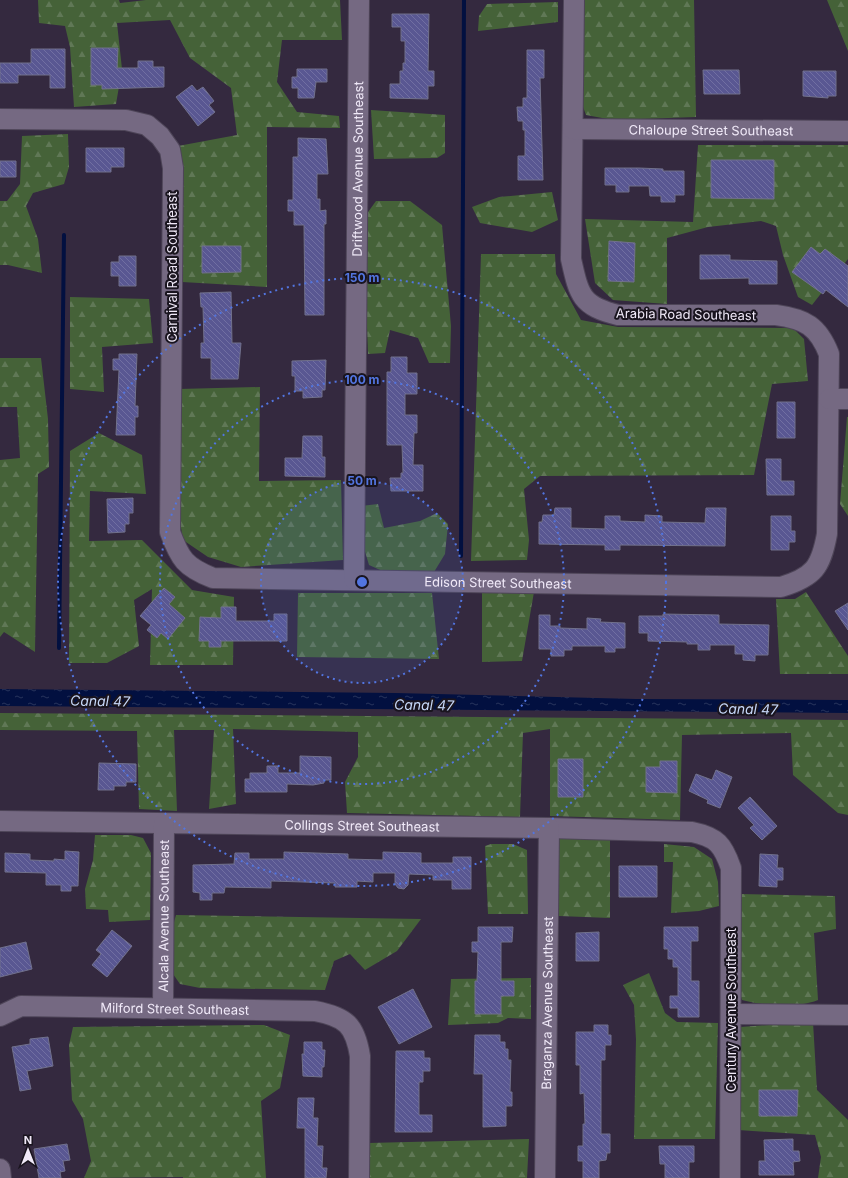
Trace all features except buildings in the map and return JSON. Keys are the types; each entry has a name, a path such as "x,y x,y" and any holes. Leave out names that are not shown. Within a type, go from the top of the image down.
{"street":[{"name":"Driftwood Avenue Southeast","path":"354,579 359,0"},
{"name":"Arabia Road Southeast","path":"574,0 574,129 571,259 576,283 584,299 599,310 618,315 776,315 796,318 812,326 824,341 829,354 839,399 827,534 823,556 812,573"},
{"name":"Carnival Road Southeast","path":"0,119 126,120 147,125 160,136 170,150 173,176 170,532 176,550 185,562"},
{"name":"Chaloupe Street Southeast","path":"574,129 848,130"},
{"name":"Edison Street Southeast","path":"185,562 193,570 212,578 354,579 781,587 799,582 812,573"},
{"name":"Collings Street Southeast","path":"0,821 549,828 692,832 707,835 720,844"},
{"name":"Alcala Avenue Southeast","path":"163,1009 164,824"},
{"name":"Braganza Avenue Southeast","path":"545,1178 549,828"},
{"name":"Century Avenue Southeast","path":"720,844 731,868 730,1178"},
{"name":"Milford Street Southeast","path":"0,1016 21,1006 315,1011 334,1015 348,1025 357,1038 360,1056 360,1178"},
{"path":"730,1014 848,1015"},
{"path":"0,1169 2,1178"}],"green space":[{"path":"38,0 119,0 120,3 146,0 340,0 342,40 282,40 277,82 297,112 339,116 340,128 267,127 267,287 182,282 178,146 237,135 231,88 190,58 170,20 117,23 122,69 116,104 74,107 70,47 65,26 39,23"},
{"path":"581,0 694,0 696,117 613,120 586,115 582,104"},
{"path":"827,0 848,0 848,51"},
{"path":"558,2 558,22 478,31 479,16 487,4"},
{"path":"371,110 445,115 445,153 437,158 374,159"},
{"path":"68,134 69,167 64,184 33,193 26,206 38,239 42,273 8,265 0,265 0,201 7,201 20,184 22,136"},
{"path":"698,145 848,145 848,259 812,305 798,297 783,255 776,226 761,221 708,227 667,238 667,304 613,300 595,283 585,219 693,222"},
{"path":"552,192 558,220 532,232 480,223 472,207 499,197"},
{"path":"376,201 410,201 442,225 451,326 450,363 429,363 418,338 390,330 385,353 368,354 363,219"},
{"path":"481,254 555,254 556,274 581,320 618,327 793,328 804,339 808,381 772,384 754,475 540,476 524,489 529,540 527,560 471,561"},
{"path":"70,297 149,299 153,343 102,347 104,392 70,389"},
{"path":"0,358 41,358 48,419 49,467 38,474 35,652 4,632 0,637 0,460 20,458 17,407 0,407"},
{"path":"260,387 259,481 341,480 343,560 241,567 208,557 183,540 178,509 179,389"},
{"path":"848,417 848,516 840,504"},
{"path":"99,433 142,455 146,494 90,491 89,541 142,540 192,590 234,597 233,665 150,665 152,589 134,600 139,646 107,663 69,663 70,451"},
{"path":"378,504 384,528 420,521 437,513 448,524 445,554 434,572 389,574 369,565 363,545 361,506"},
{"path":"534,592 522,661 482,662 482,593"},
{"path":"806,592 848,656 848,674 780,674 776,599 795,599"},
{"path":"298,593 432,593 439,659 297,657"},
{"path":"0,713 848,720 848,815 838,813 793,775 791,733 682,735 680,820 550,816 550,729 523,733 520,817 347,813 345,782 358,757 358,732 233,729 236,804 209,809 214,730 174,730 177,811 139,809 137,731 0,730"},
{"path":"95,835 131,835 143,838 151,853 150,920 109,922 108,910 86,909 85,889 93,860"},
{"path":"557,839 610,839 610,918 559,916"},
{"path":"491,844 513,844 527,850 528,914 488,914 485,846"},
{"path":"664,844 694,847 712,859 718,882 719,906 699,911 671,913 673,862 664,862"},
{"path":"739,894 835,896 836,929 814,933 818,1000 800,1005 780,1006 742,1000 738,989"},
{"path":"176,915 421,919 397,951 365,970 350,954 334,961 325,990 200,988 180,984 173,974 172,929"},
{"path":"649,973 665,1013 677,1022 718,1023 715,1139 634,1139 636,1039 634,1005 623,985"},
{"path":"531,978 531,1019 508,1018 498,1023 448,1025 451,979"},
{"path":"813,1022 817,1090 848,1120 848,1178 818,1178 821,1157 815,1135 738,1130 740,1027"},
{"path":"264,1025 290,1035 280,1088 261,1101 266,1178 84,1178 91,1161 83,1119 72,1100 69,1045 73,1027"},
{"path":"529,1139 527,1178 368,1178 368,1143"}],"water":[{"name":"Canal 47","path":"0,689 396,693 636,699 848,700 848,713 0,706"}],"waterway":[{"path":"461,556 464,0"},
{"path":"59,648 64,235"}]}
